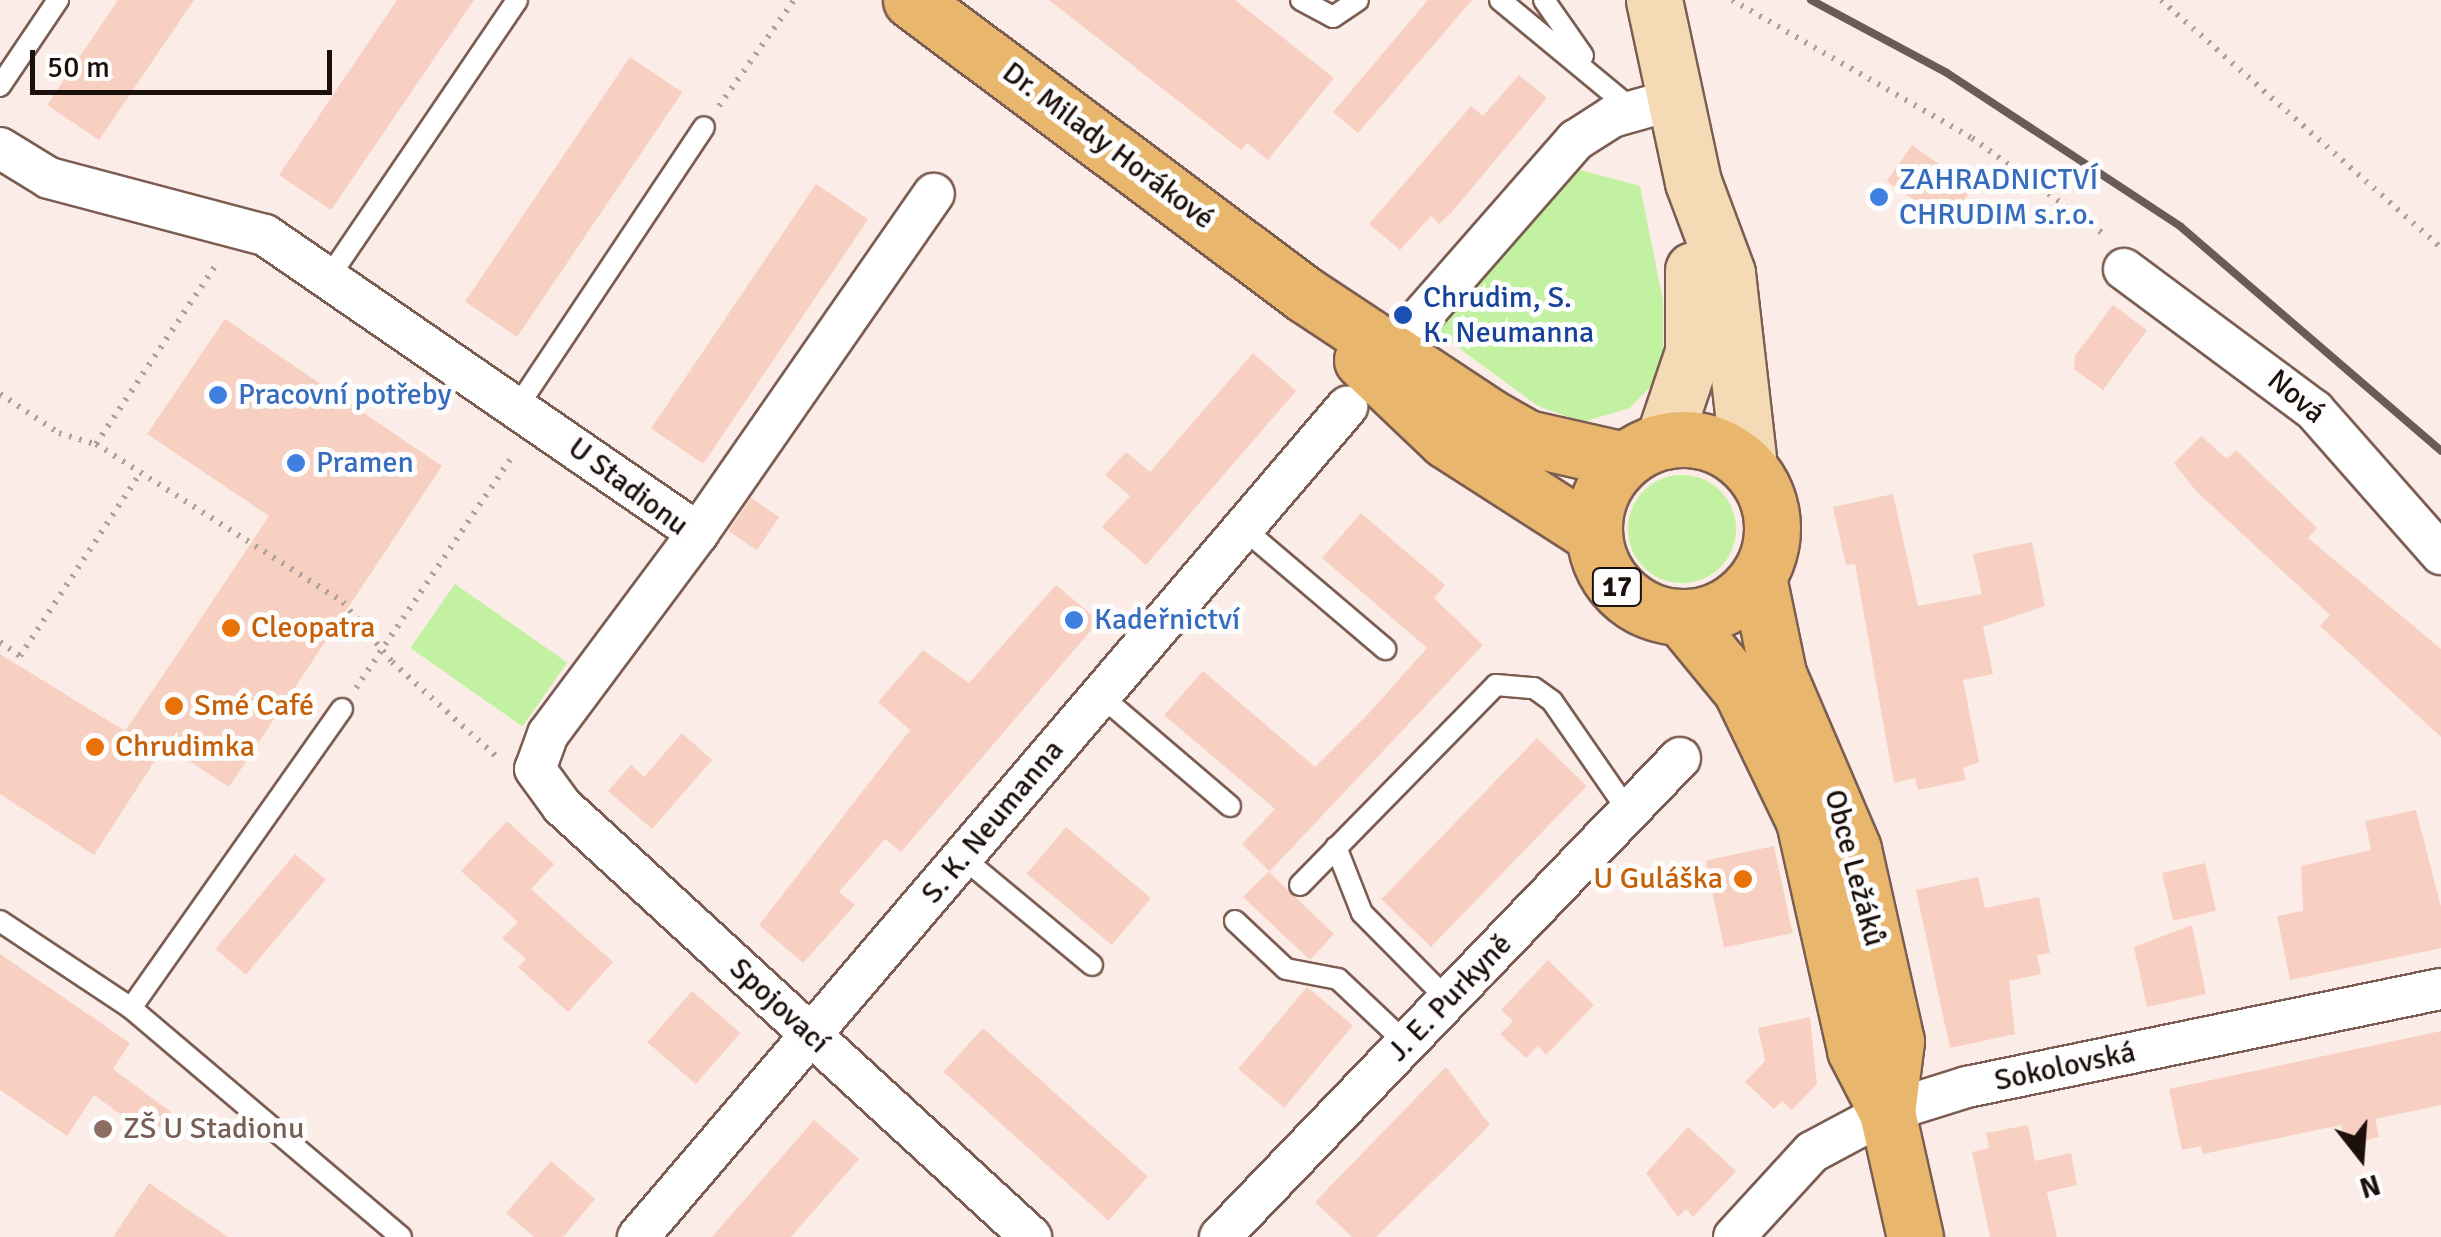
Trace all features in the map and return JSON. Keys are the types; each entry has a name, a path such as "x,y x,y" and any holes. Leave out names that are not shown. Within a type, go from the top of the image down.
{"main road":[{"name":"Dr. Milady Horákové","path":"910,0 1304,294 1527,438 1643,451"},
{"path":"1654,0 1654,105 1692,182 1727,273 1749,467"},
{"path":"1643,451 1694,352 1692,182"},
{"name":"Dr. Milady Horákové","path":"1304,294 1446,440 1594,534"},
{"name":"17","path":"1700,440 1749,467 1773,532 1758,577 1724,607 1681,618 1631,601 1612,583 1594,534 1603,486 1643,451 1700,440"},
{"name":"Obce Ležáků","path":"1758,577 1778,674 1834,788 1860,877 1896,1042 1887,1112"},
{"name":"Obce Ležáků","path":"1681,618 1741,690 1792,790 1855,1050 1887,1112 1915,1237"}],"street":[{"path":"1420,318 1561,153 1654,105"},
{"name":"U Stadionu","path":"0,148 49,178 243,225 332,274 698,533 548,734 535,769"},
{"path":"698,533 934,194"},
{"name":"Nová","path":"2124,269 2314,410 2441,554"},
{"name":"S. K. Neumanna","path":"638,1237 1347,406"},
{"name":"J. E. Purkyně","path":"1220,1237 1680,758"},
{"name":"Spojovací","path":"535,769 562,806 1031,1237"},
{"name":"Sokolovská","path":"1734,1237 1812,1152 1887,1112 1967,1087 2441,989"}],"lane":[{"path":"0,86 58,0"},
{"path":"332,274 517,0"},
{"path":"1301,0 1333,17 1358,0"},
{"path":"1500,0 1592,70 1654,105"},
{"path":"1544,0 1592,70"},
{"path":"528,413 704,127"},
{"path":"1243,528 1385,649"},
{"path":"1300,885 1496,685 1534,688 1552,701 1628,812"},
{"path":"1100,695 1230,806"},
{"path":"131,1008 342,709"},
{"path":"1336,847 1362,913 1448,1000"},
{"path":"962,857 1092,965"},
{"path":"1236,921 1286,969 1338,978 1406,1044"},
{"path":"0,922 131,1008 401,1237"}],"path":[{"path":"704,127 794,0"},
{"path":"1732,0 2021,170 2134,257 2124,269"},
{"path":"2160,0 2441,248"},
{"path":"96,444 243,225"},
{"path":"0,394 60,433 96,444 343,602 382,650 500,760 535,769"},
{"path":"342,709 528,413"},
{"path":"0,642 20,656 141,472"}],"green space":[{"path":"1577,169 1640,186 1663,300 1663,352 1651,386 1630,408 1583,422 1538,406 1437,332"},
{"path":"1682,475 1703,479 1720,491 1732,508 1736,529 1732,550 1720,567 1703,579 1682,583 1661,579 1644,567 1632,550 1628,529 1632,508 1644,491 1661,479"},
{"path":"455,584 567,663 522,726 410,648"}],"building":[{"path":"118,0 194,0 99,140 47,105"},
{"path":"397,0 474,0 331,210 279,175"},
{"path":"1049,0 1235,0 1334,78 1268,160 1247,143 1241,150"},
{"path":"1428,0 1472,0 1358,133 1333,112"},
{"path":"630,57 682,92 517,337 465,302"},
{"path":"1519,75 1547,98 1451,213 1439,224 1431,216 1400,250 1369,224 1471,106 1483,116"},
{"path":"1912,145 1973,187 1947,223 1887,181"},
{"path":"816,184 868,219 703,464 651,429"},
{"path":"2113,305 2147,330 2103,390 2074,369 2075,356"},
{"path":"225,319 442,466 229,787 165,745 94,855 0,794 0,654 125,731 174,659 269,516 147,434"},
{"path":"1253,353 1296,391 1146,565 1102,527 1130,496 1105,475 1126,452 1150,472"},
{"path":"2201,436 2227,459 2236,450 2317,528 2308,538 2441,649 2441,737 2320,626 2330,615 2196,491 2174,463"},
{"path":"1893,494 1918,606 1982,594 1973,554 2032,542 2045,606 1983,627 1993,674 1963,680 1979,762 1963,768 1966,780 1918,790 1915,778 1894,783 1855,564 1846,565 1833,507"},
{"path":"751,498 779,517 757,550 729,531"},
{"path":"1361,513 1445,585 1434,598 1483,645 1269,872 1334,934 1310,960 1243,897 1269,871 1242,844 1275,809 1164,715 1203,671 1315,767 1368,714 1427,648 1322,558"},
{"path":"1056,585 1099,621 901,852 885,839 839,892 855,905 803,963 759,925 910,730 878,702 923,650 969,683"},
{"path":"682,733 712,760 652,829 608,791 631,765 644,777"},
{"path":"1537,738 1587,786 1431,947 1381,899"},
{"path":"2416,810 2441,907 2441,948 2290,980 2277,916 2303,911 2301,866 2371,850 2365,821"},
{"path":"507,821 554,864 531,889 613,962 568,1012 518,967 526,959 502,938 518,922 461,871"},
{"path":"1066,827 1151,898 1112,945 1027,874"},
{"path":"1774,846 1793,933 1724,948 1706,861"},
{"path":"295,854 326,880 246,975 215,949"},
{"path":"2205,863 2216,911 2173,921 2162,873"},
{"path":"1978,877 1985,908 2039,897 2050,953 2037,955 2041,974 2009,981 2015,1034 1950,1048 1916,890"},
{"path":"2192,925 2206,994 2147,1007 2134,947"},
{"path":"0,954 130,1043 113,1069 171,1112 153,1138 94,1095 67,1136 0,1090"},
{"path":"1548,960 1594,1005 1546,1055 1538,1046 1526,1058 1500,1034 1513,1021 1501,1010"},
{"path":"1307,987 1353,1026 1284,1108 1238,1069"},
{"path":"692,991 740,1033 696,1084 647,1042"},
{"path":"1810,1017 1817,1084 1792,1110 1782,1101 1774,1109 1745,1082 1765,1061 1758,1028"},
{"path":"983,1028 1148,1177 1108,1220 944,1072"},
{"path":"2441,1031 2441,1105 2375,1119 2379,1137 2346,1145 2341,1125 2203,1154 2201,1146 2182,1150 2169,1089"},
{"path":"1446,1067 1490,1125 1376,1237 1352,1237 1315,1202"},
{"path":"814,1120 859,1159 791,1237 712,1237"},
{"path":"2028,1125 2035,1161 2071,1153 2077,1185 2047,1192 2057,1237 1990,1237 1972,1152 1989,1148 1986,1133"},
{"path":"1688,1127 1736,1171 1693,1217 1686,1209 1678,1217 1646,1173"},
{"path":"551,1161 595,1199 563,1237 534,1237 506,1213"},
{"path":"149,1183 228,1237 113,1237"}],"railway":[{"path":"1811,0 1947,73 2181,227 2441,451"}],"place":[{"name":"ZAHRADNICTVÍ CHRUDIM s.r.o.","path":"1879,197"},
{"name":"Chrudim, S. K. Neumanna","path":"1403,315"},
{"name":"Pracovní potřeby","path":"218,395"},
{"name":"Pramen","path":"296,463"},
{"name":"Kadeřnictví","path":"1074,620"},
{"name":"Cleopatra","path":"231,628"},
{"name":"Smé Café","path":"174,706"},
{"name":"Chrudimka","path":"95,747"},
{"name":"U Guláška","path":"1743,879"},
{"name":"ZŠ U Stadionu","path":"103,1129"}]}
